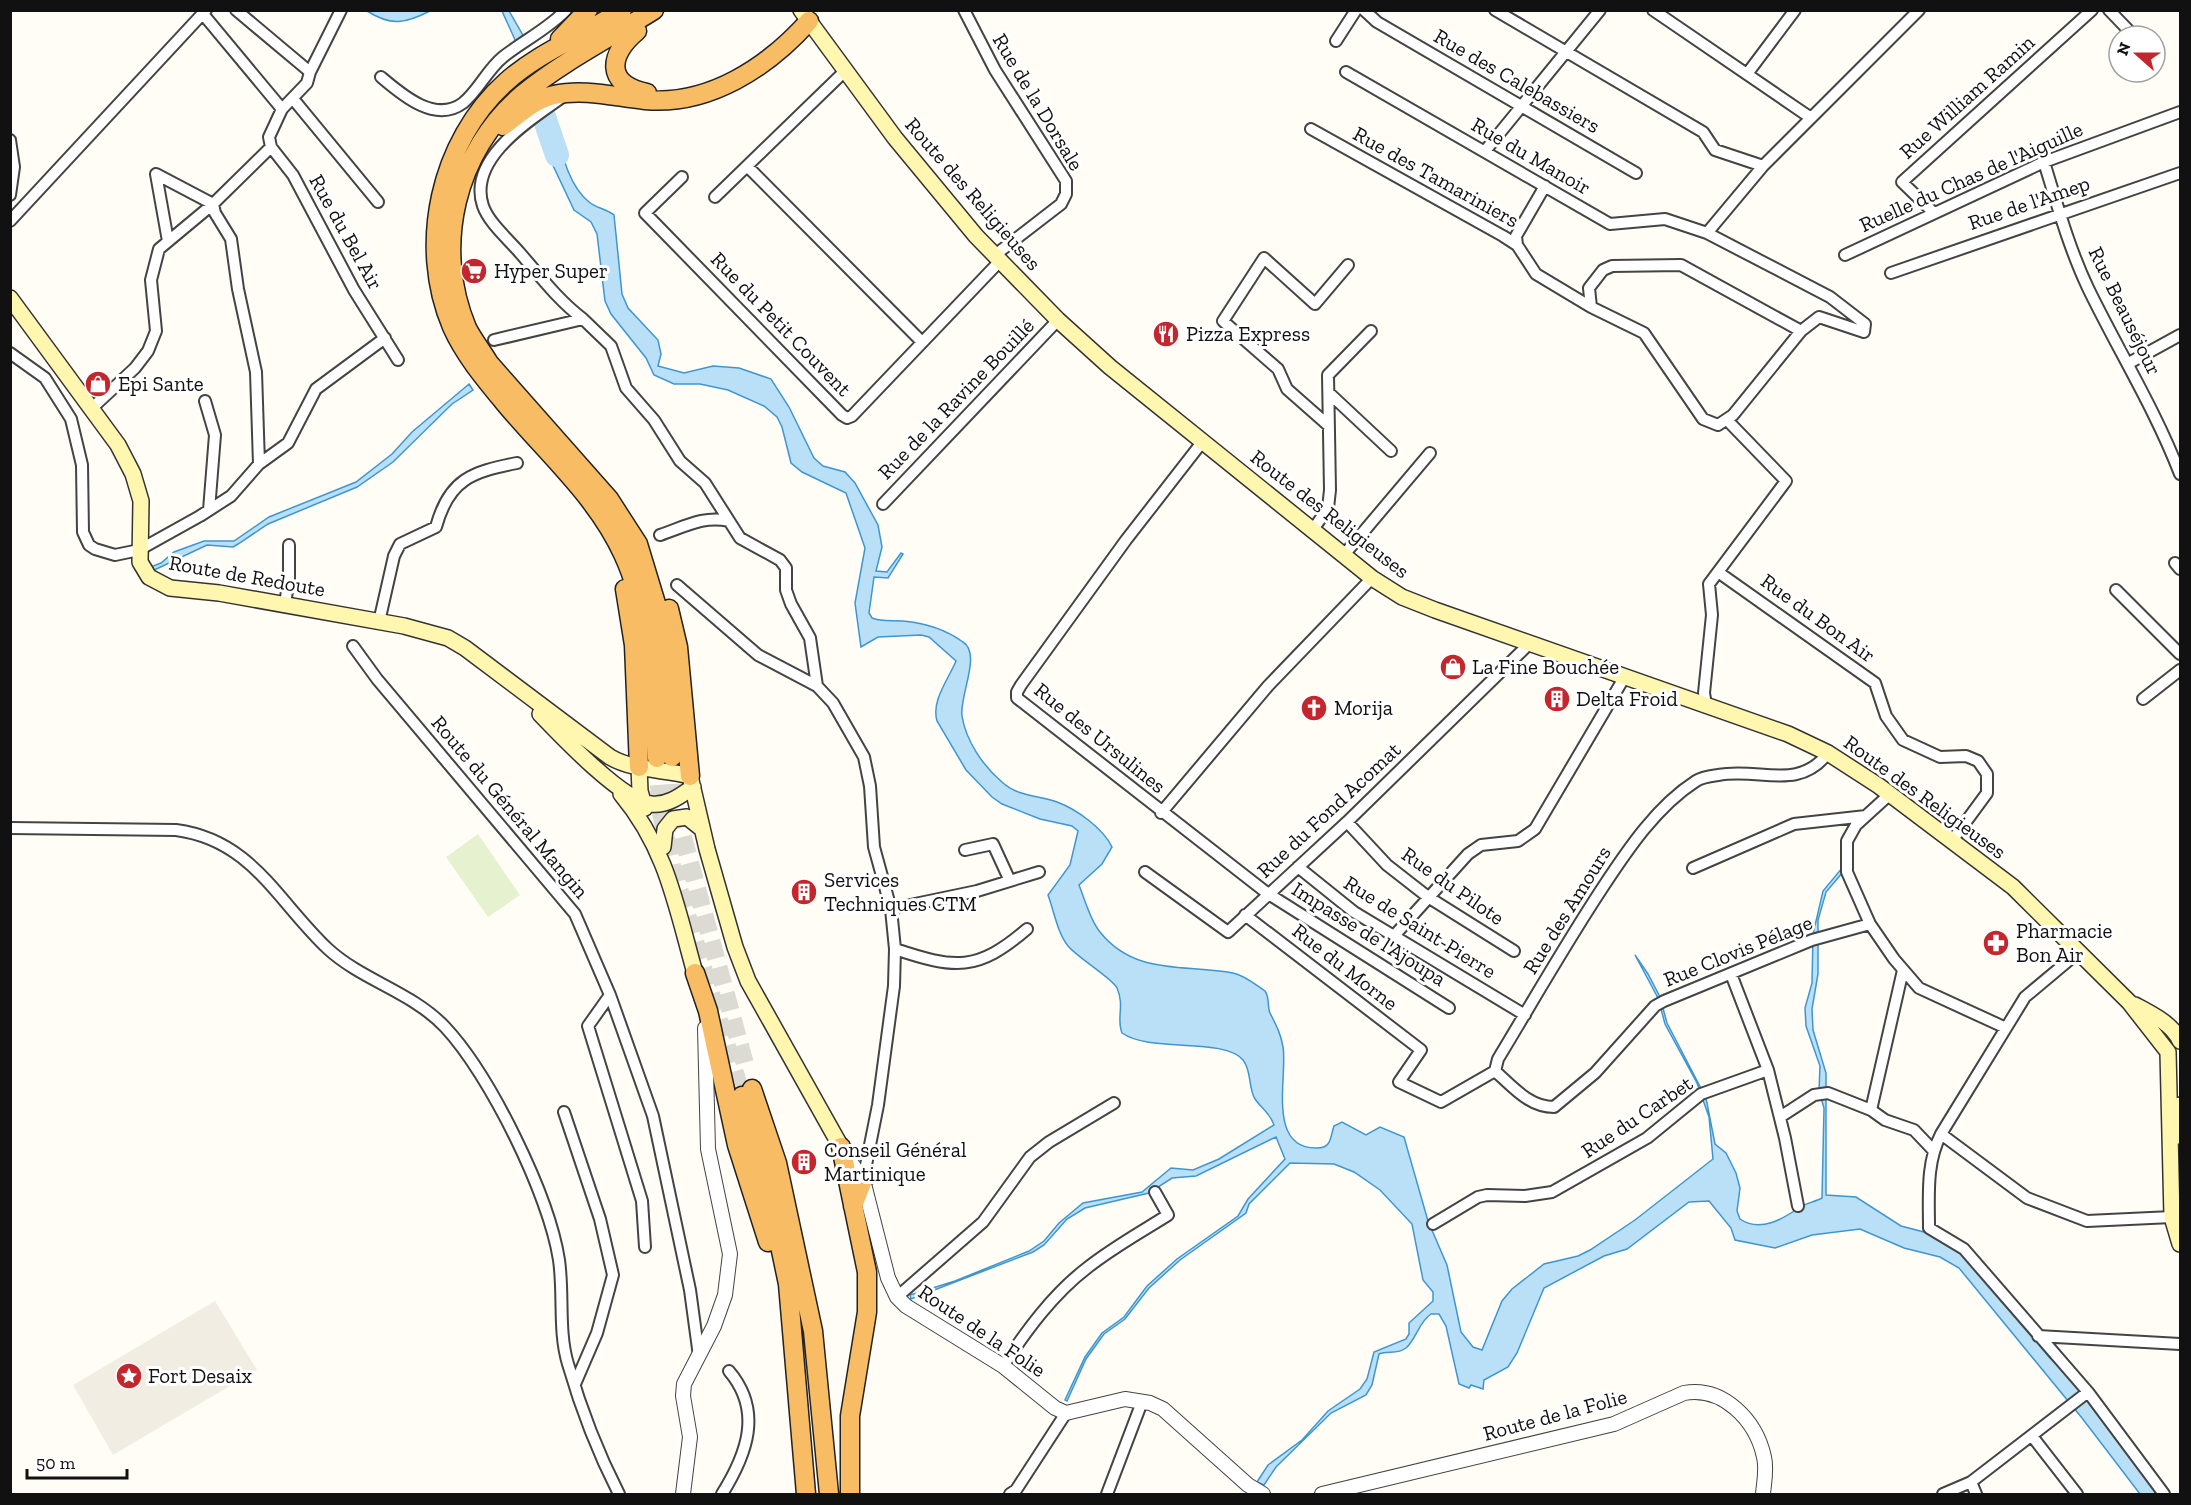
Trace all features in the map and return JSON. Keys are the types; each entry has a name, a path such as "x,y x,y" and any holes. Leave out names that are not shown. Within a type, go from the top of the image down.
{"highway":[{"path":"588,10 572,29 518,72 483,108 470,126 446,175 436,226 438,277 452,327 470,358 504,403 593,504 623,552 638,592 664,757 668,694 658,610 638,544"},
{"path":"518,72 622,10"},
{"path":"654,10 522,95 482,141 461,183 452,226 452,266 468,328 489,363 609,499 656,574 671,617 678,647 692,782"},
{"path":"663,10 620,48 615,56 615,69 620,80 630,88 678,99"},
{"path":"574,94 607,94 651,100 678,99 713,91 737,80 788,42 805,16"},
{"path":"482,141 543,99 574,94 620,80"},
{"path":"593,504 625,584 634,645 639,767"},
{"path":"694,973 708,1011 734,1135 766,1233 794,1348"},
{"path":"806,1494 788,1284 747,1092 777,1163 813,1331 829,1494"},
{"path":"841,1148 867,1272 867,1312 850,1416 850,1494"},
{"path":"853,1206 864,1180"}],"main road":[{"name":"Route des Religieuses","path":"805,16 895,138 997,258 1058,320 1110,367 1372,578 1402,597 1624,678 1788,734 1828,753 1890,794 1951,842 2013,886 2130,1002 2174,1052 2169,1143 2172,1162 2172,1217 2181,1244"},
{"name":"Route de Redoute","path":"10,298 118,445 133,474 141,501 140,562 149,577 170,588 285,604 448,638 502,676"},
{"path":"502,676 604,753 626,765 692,782"},
{"path":"502,676 610,780 646,825 670,884"},
{"path":"639,767 643,802 663,847 670,884 694,973"},
{"path":"610,780 643,802 667,803 692,782"},
{"name":"Route de la Folie","path":"692,782 702,829 735,947 748,981 841,1148"},
{"path":"663,847 666,825 673,819 687,817 702,829"},
{"name":"Route des Religieuses","path":"2130,1002 2178,1034 2181,1041"},
{"name":"Route des Religieuses","path":"2172,1162 2178,1143 2181,1105"}],"street":[{"path":"236,10 310,72"},
{"path":"91,409 135,368 148,351 156,331 151,280 159,249 213,204 271,147 269,137 282,109 294,100 307,83 310,72 341,10"},
{"path":"381,77 406,99 444,110 454,108 464,102 488,71 502,58 555,22 566,10"},
{"name":"Rue de la Dorsale","path":"964,10 995,70 1066,181 1066,194 1061,204 997,258"},
{"path":"1336,41 1356,10"},
{"name":"Rue des Calebassiers","path":"1364,10 1377,22 1636,173"},
{"path":"1495,10 1703,132 1715,150 1763,166"},
{"path":"1485,151 1600,10"},
{"path":"1653,10 1811,118"},
{"path":"1747,74 1794,10"},
{"path":"1707,233 1763,166 1919,10"},
{"name":"Rue William Ramin","path":"1934,213 1902,182 1960,127 2092,10"},
{"path":"2109,10 2122,24"},
{"path":"10,221 205,12 282,109"},
{"path":"715,197 846,70"},
{"name":"Rue du Manoir","path":"1346,72 1610,224 1665,219 1707,233 1830,297 1865,324 1864,332 1856,331 1830,319 1819,317 1801,331"},
{"path":"574,94 545,110 510,136 495,153 484,174 483,207 562,303 583,319 611,346 626,388 654,420 680,461 705,483 740,538 780,560 786,568 786,590 790,604 810,638 817,686"},
{"path":"294,100 378,202"},
{"name":"Ruelle du Chas de l'Aiguille","path":"1845,255 2044,162 2181,112"},
{"name":"Rue des Tamariniers","path":"1311,129 1516,245 1536,274 1592,307 1644,333 1703,418 1709,424 1718,425 1728,421"},
{"path":"10,140 14,167 10,195"},
{"name":"Rue du Bel Air","path":"271,147 293,175 354,290 399,360"},
{"name":"Rue Beauséjour","path":"2044,162 2059,213 2087,287 2129,363 2167,439 2181,474"},
{"path":"747,166 921,341"},
{"name":"Rue de l'Amep","path":"1891,273 2059,213 2181,173"},
{"path":"168,241 156,174 213,204 215,213 231,239 238,289 256,372 259,464"},
{"name":"Rue du Petit Couvent","path":"682,177 645,213 842,415 848,418 997,258"},
{"path":"1516,245 1516,236 1545,186"},
{"path":"1329,426 1287,389 1278,369 1223,321 1264,258 1315,303 1348,265"},
{"path":"1592,307 1589,288 1603,270 1612,266 1681,265 1801,331 1728,421 1786,480 1709,584 1712,615 1704,693 1706,705"},
{"path":"494,340 583,319"},
{"name":"Rue de la Ravine Bouillé","path":"883,504 1058,320"},
{"path":"1312,531 1328,508 1330,490 1328,375 1371,331"},
{"path":"2129,363 2181,334"},
{"path":"10,353 45,378 71,419 82,465 83,532 86,540 95,549 108,555 139,550 231,496 259,464 288,443 316,389 385,338"},
{"path":"1329,393 1391,451"},
{"path":"205,401 215,435 209,510"},
{"name":"Rue des Ursulines","path":"1203,441 1126,540 1017,692 1017,698 1161,813 1267,893"},
{"path":"1343,556 1430,453"},
{"path":"379,622 394,556 400,543 436,527 449,494 458,483 486,470 517,464"},
{"path":"660,535 703,519 716,518 729,521"},
{"path":"285,604 289,578 289,545"},
{"name":"Rue du Bon Air","path":"1718,572 1875,683 1886,716 1903,740 1940,758 1966,756 1978,761 1987,774 1987,793 1951,842"},
{"path":"1161,813 1268,686 1372,578"},
{"path":"677,585 758,655 817,686 833,703 864,757 870,786 874,847 891,909 895,949 893,998 878,1105 864,1180"},
{"path":"2116,590 2181,654"},
{"name":"Rue du Fond Acomat","path":"1145,872 1228,932 1267,893 1347,822 1529,644"},
{"name":"Route du Général Mangin","path":"353,646 377,679 575,914 610,996 653,1116 690,1290 699,1356"},
{"path":"2143,699 2181,670"},
{"path":"1394,937 1468,854 1481,845 1518,841 1535,829 1624,678"},
{"name":"Rue des Amours","path":"1495,1071 1498,1059 1570,936 1630,847 1678,794 1699,779 1733,772 1757,772 1788,777 1817,766 1828,753"},
{"path":"1890,794 1856,825 1847,841 1847,872 1870,924 1919,988 2006,1028"},
{"path":"1694,867 1794,824 1866,816"},
{"name":"Rue du Pilote","path":"1347,822 1387,865 1428,897 1514,951"},
{"path":"10,828 176,830 198,832 221,841 241,855 328,949 353,969 417,1005 443,1025 473,1061 520,1148 545,1206 559,1260 564,1345 575,1384 603,1462 619,1494"},
{"path":"965,850 993,844 1010,881"},
{"name":"Rue de Saint-Pierre","path":"1298,867 1354,912 1524,1015"},
{"path":"891,909 1039,872"},
{"name":"Impasse de l'Ajoupa","path":"1267,893 1449,1008"},
{"name":"Rue du Morne","path":"1245,915 1421,1050 1399,1082 1441,1102 1495,1071"},
{"name":"Rue Clovis Pélage","path":"1495,1071 1527,1100 1544,1107 1554,1107 1595,1073 1655,1006 1812,940 1870,924"},
{"path":"895,949 938,963 969,963 1002,950 1027,929"},
{"path":"2080,951 2025,997 1941,1134 1933,1150 1929,1172 1929,1228 1964,1249 2088,1392 2164,1494"},
{"path":"1871,1110 1903,970"},
{"path":"684,1494 690,1437 682,1396 684,1384 699,1356 725,1295 730,1262 710,1157 705,1024 694,973"},
{"path":"1731,974 1768,1070 1798,1206"},
{"path":"610,996 588,1026 642,1201 645,1248"},
{"name":"Rue du Carbet","path":"1433,1224 1487,1195 1525,1196 1551,1192 1647,1138 1701,1094 1768,1070"},
{"path":"1780,1117 1814,1095 1826,1093 1871,1110 1885,1120 1914,1130 1933,1150"},
{"path":"897,1296 983,1222 1030,1157 1049,1142 1114,1103"},
{"path":"564,1112 600,1219 613,1275 597,1333 575,1384"},
{"path":"1941,1134 2027,1198 2087,1221 2172,1217"},
{"name":"Route de la Folie","path":"841,1148 864,1180 888,1278 897,1296 918,1316 1003,1366 1055,1408 1066,1413"},
{"path":"1003,1366 1041,1315 1086,1268 1168,1215 1155,1192"},
{"path":"2038,1336 2181,1344"},
{"path":"722,1494 743,1453 749,1436 751,1419 739,1383 729,1371"},
{"name":"Route de la Folie","path":"1322,1494 1614,1424 1684,1393 1696,1391 1728,1402 1749,1423 1764,1457 1763,1494"},
{"path":"1943,1494 1971,1482 2088,1392"},
{"path":"1010,1494 1016,1490 1066,1413 1125,1399 1142,1401 1163,1409 1248,1485 1263,1494"},
{"path":"1107,1494 1142,1401"},
{"path":"2032,1436 2077,1494"},
{"path":"1971,1482 1976,1494"}],"green space":[{"path":"478,834 520,895 488,917 446,857"}],"shaded area":[{"path":"215,1301 257,1370 113,1455 73,1385"}],"water":[{"path":"367,11 430,11 399,22 384,19"},
{"path":"502,11 509,11 524,37 516,42"},
{"path":"553,119 565,164 575,185 589,202 614,215 622,294 628,308 658,340 661,354 658,366 684,373 713,366 739,368 771,379 789,407 814,458 823,466 845,472 855,483 878,525 882,547 876,571 887,572 901,553 903,554 888,578 874,577 869,613 872,618 927,625 942,630 963,642 968,648 970,665 962,716 971,744 982,761 1008,787 1072,809 1096,826 1108,840 1112,847 1102,864 1079,885 1100,932 1114,946 1129,956 1145,962 1162,966 1233,973 1246,978 1265,991 1269,1010 1283,1047 1285,1124 1291,1137 1301,1145 1322,1148 1330,1141 1334,1126 1342,1122 1366,1135 1380,1127 1404,1137 1428,1221 1447,1265 1461,1332 1473,1347 1482,1350 1502,1301 1512,1289 1544,1264 1578,1256 1590,1250 1635,1220 1713,1159 1709,1117 1697,1083 1665,1024 1658,998 1635,955 1660,997 1667,1023 1706,1098 1715,1144 1726,1153 1736,1173 1740,1188 1737,1211 1740,1219 1755,1225 1771,1223 1822,1198 1824,1108 1819,1091 1820,1066 1806,1026 1805,1008 1812,983 1813,934 1823,891 1842,868 1843,872 1826,892 1818,920 1818,974 1812,1009 1813,1030 1826,1073 1826,1195 1856,1197 1901,1226 1943,1237 1966,1256 2049,1357 2079,1386 2161,1494 2140,1494 2082,1418 1959,1268 1940,1257 1904,1248 1860,1229 1812,1235 1775,1248 1735,1240 1731,1228 1709,1201 1689,1202 1627,1249 1604,1256 1544,1288 1517,1353 1508,1367 1484,1380 1483,1389 1471,1385 1469,1388 1459,1384 1446,1326 1439,1314 1431,1314 1406,1348 1379,1354 1372,1385 1366,1395 1331,1413 1276,1467 1264,1485 1257,1482 1268,1465 1302,1440 1328,1411 1360,1389 1367,1379 1374,1352 1406,1339 1409,1334 1409,1323 1433,1301 1433,1292 1423,1280 1412,1224 1380,1190 1354,1172 1334,1164 1290,1163 1249,1204 1246,1213 1180,1260 1149,1288 1125,1319 1104,1334 1086,1359 1067,1401 1065,1400 1085,1357 1102,1333 1124,1317 1147,1286 1177,1259 1238,1216 1248,1199 1285,1159 1276,1137 1196,1176 1172,1178 1149,1193 1085,1208 1067,1219 1044,1245 1033,1252 911,1299 910,1295 955,1281 1029,1251 1044,1241 1059,1223 1083,1203 1142,1192 1171,1168 1193,1170 1219,1159 1274,1125 1253,1095 1246,1064 1233,1053 1220,1049 1150,1042 1134,1039 1122,1033 1117,988 1068,946 1058,928 1048,895 1070,865 1078,831 1072,826 1040,819 1002,804 966,770 937,721 936,713 938,698 956,661 929,637 921,635 878,637 861,647 855,603 865,548 846,493 802,472 791,463 782,427 777,417 764,406 728,390 700,384 674,384 654,375 646,358 611,314 605,301 597,234 591,222 574,210 541,140 541,128"},
{"path":"469,384 473,390 452,404 393,462 357,487 268,524 233,547 207,545 148,573 145,569 161,563 174,552 204,541 234,541 269,517 356,482 392,454 412,432"}],"waterway":[{"path":"544,117 557,155"}],"tunnel":[{"path":"672,757 675,808 745,1064"},
{"path":"657,758 661,813 672,866 742,1096"}],"place":[{"name":"Hyper Super","path":"474,271"},
{"name":"Pizza Express","path":"1166,334"},
{"name":"Epi Sante","path":"98,384"},
{"name":"La Fine Bouchée","path":"1453,667"},
{"name":"Delta Froid","path":"1557,699"},
{"name":"Morija","path":"1314,708"},
{"name":"Services Techniques CTM","path":"804,892"},
{"name":"Pharmacie Bon Air","path":"1996,943"},
{"name":"Conseil Général Martinique","path":"804,1162"},
{"name":"Fort Desaix","path":"129,1376"}]}
